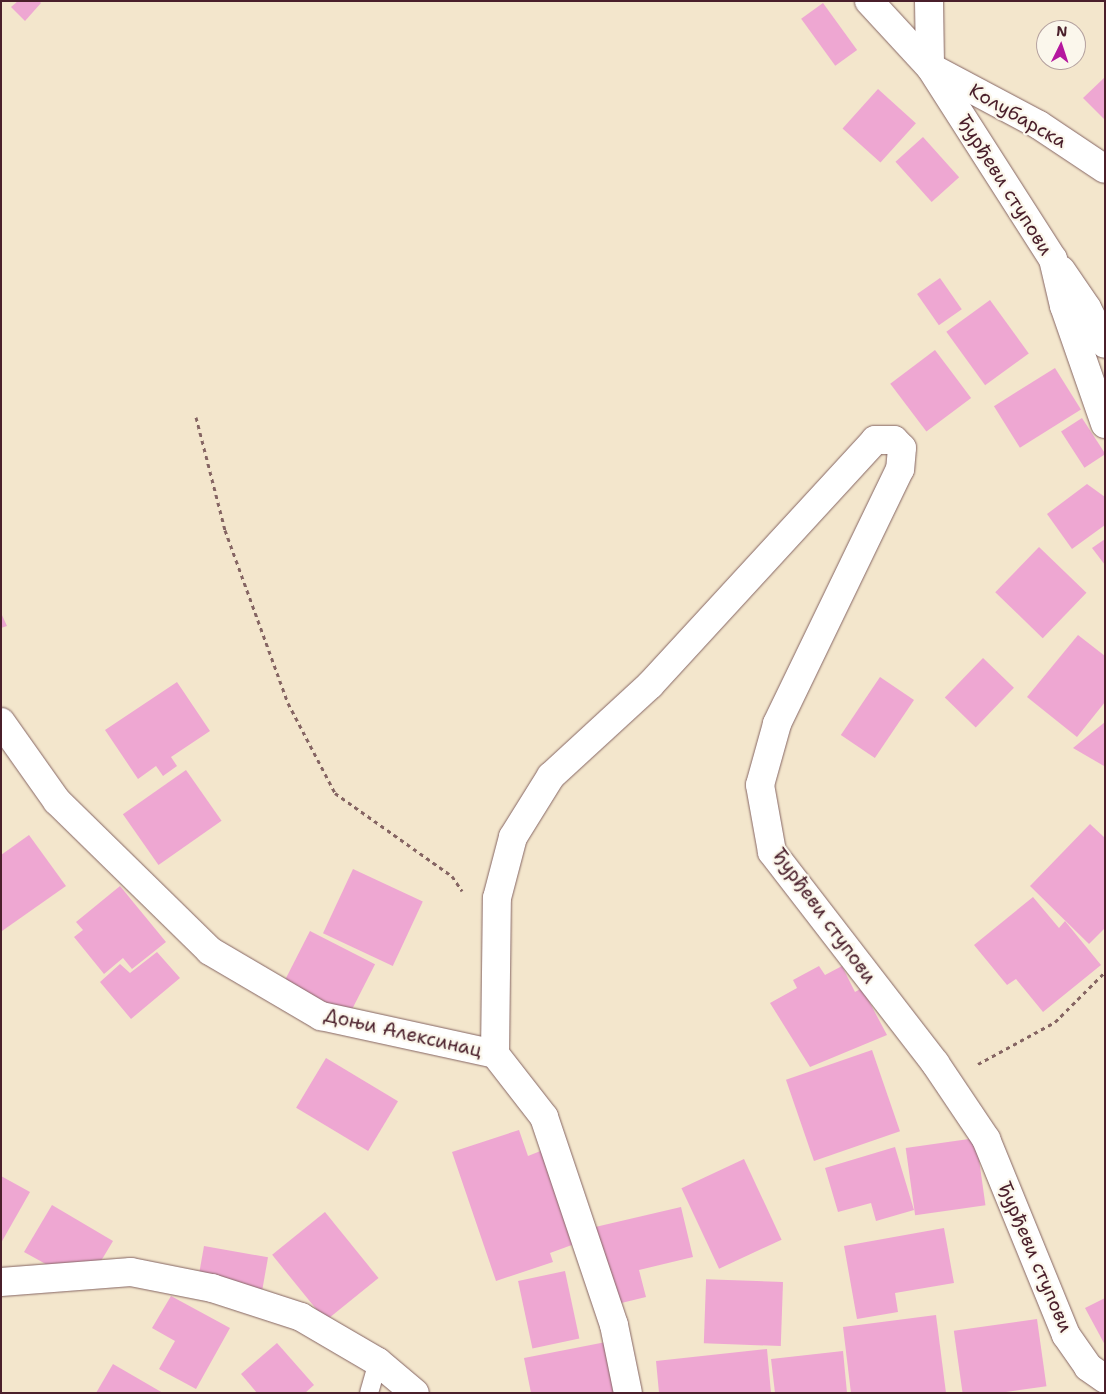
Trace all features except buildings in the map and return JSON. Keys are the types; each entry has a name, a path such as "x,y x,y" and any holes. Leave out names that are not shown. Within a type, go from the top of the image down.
{"street":[{"name":"Ђурђеви ступови","path":"869,1 930,67 1053,259 1064,306 1105,424"},
{"path":"929,1 930,67"},
{"name":"Колубарска","path":"930,67 1039,125 1105,169"},
{"path":"1053,259 1087,308 1105,344"},
{"name":"Ђурђеви ступови","path":"495,1054 497,898 513,837 551,776 650,684 875,440 894,440 902,448 900,469 778,724 760,785 772,852 947,1081 986,1139 1066,1335 1088,1366 1105,1379"},
{"name":"Доњи Алексинац","path":"1,722 57,801 210,951 321,1016 495,1054 544,1118 614,1325 628,1393"},
{"path":"1,1282 131,1272 212,1288 301,1317 378,1362 416,1393"}],"lane":[{"path":"369,1393 378,1362"}],"path":[{"path":"196,417 225,530 288,703 335,793 452,876 467,899"},
{"path":"947,1081 1055,1022 1105,972"}]}
